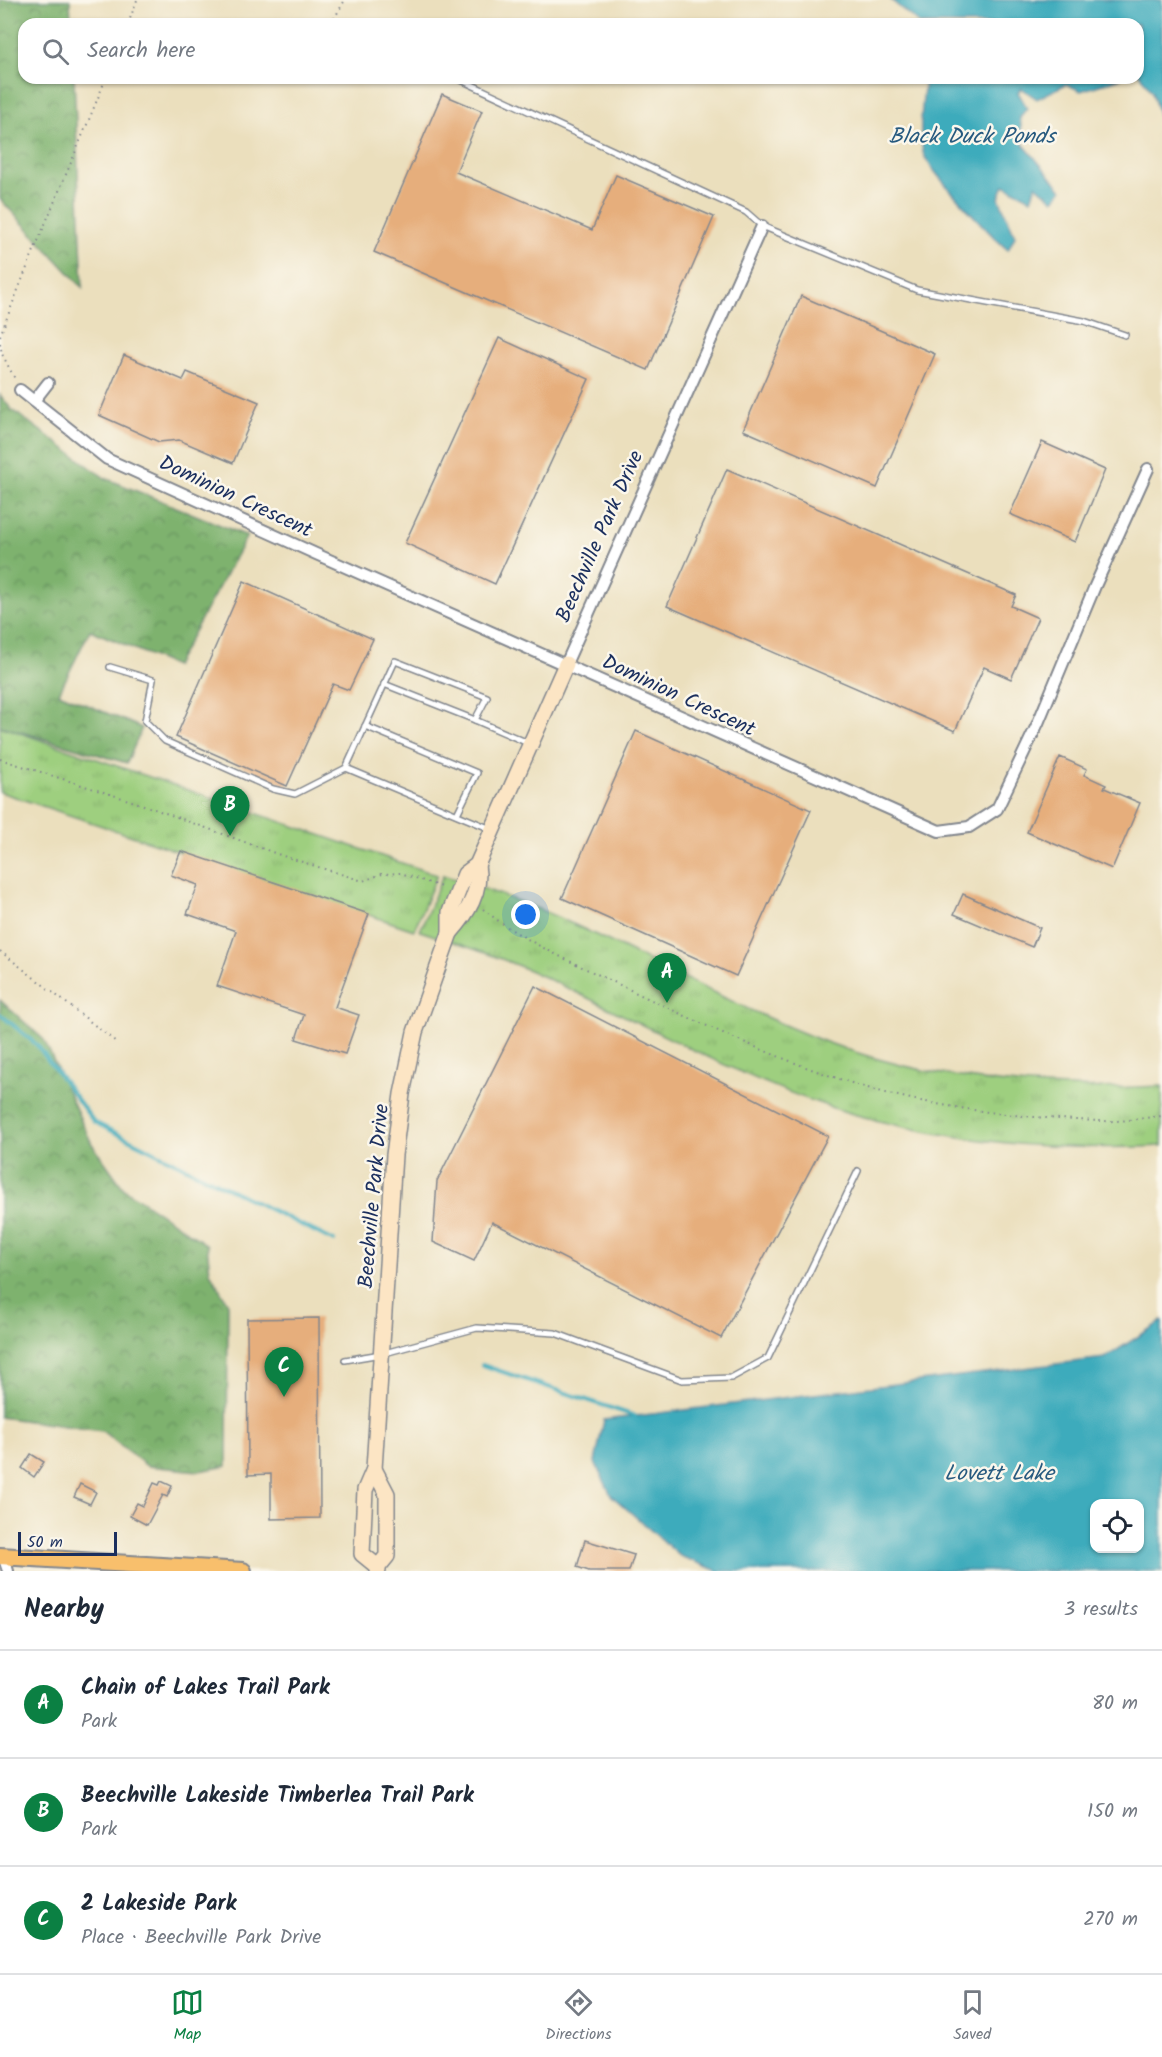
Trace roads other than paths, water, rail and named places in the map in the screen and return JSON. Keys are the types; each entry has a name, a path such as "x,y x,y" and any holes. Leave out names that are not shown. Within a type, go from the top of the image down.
{"main road":[{"path":"4,1561 243,1571"}],"street":[{"name":"Beechville Park Drive","path":"374,1469 387,1494 387,1556 378,1569 362,1554 366,1490 374,1469 394,1155 402,1094 415,1032 450,933 450,912 465,874 477,865 762,226"},
{"path":"34,401 48,383"},
{"name":"Dominion Crescent","path":"20,390 107,459 931,830 950,831 969,827 997,808 1038,723 1095,586 1148,469"},
{"name":"Beechville Park Drive","path":"450,933 465,916 480,880 477,865"}],"lane":[{"path":"470,84 746,212 762,226 917,290 1084,321 1125,335"},
{"path":"111,667 153,680 145,721 165,741 242,777 273,789 295,794 346,768 395,661 487,697 475,720"},
{"path":"384,684 531,744"},
{"path":"365,726 477,773 457,814"},
{"path":"346,768 492,829"},
{"path":"345,1360 381,1354 477,1328 555,1333 682,1380 731,1377 768,1358 858,1172"}],"water":[{"path":"891,0 1162,0 1162,126 1152,92 1144,81 1144,18 913,18"},
{"name":"Black Duck Ponds","path":"924,84 1066,84 1037,99 1021,88 1018,92 1027,108 1020,117 1023,144 1062,190 1054,200 1036,185 1031,199 1004,185 999,198 1015,236 1008,250 961,202 927,160 923,152 921,115"},
{"name":"Black Duck Ponds","path":"1066,84 1103,84 1081,91"},
{"name":"Lovett Lake","path":"1162,1321 1162,1571 718,1571 680,1556 611,1495 595,1462 604,1420 1105,1358"}],"waterway":[{"path":"0,1014 37,1045 94,1122 334,1241"},
{"path":"482,1365 635,1416"}],"place":[{"name":"Beechville Lakeside Timberlea Trail Park","path":"230,836"},
{"name":"Chain of Lakes Trail Park","path":"667,1003"},
{"name":"2 Lakeside Park","path":"284,1397"}]}
